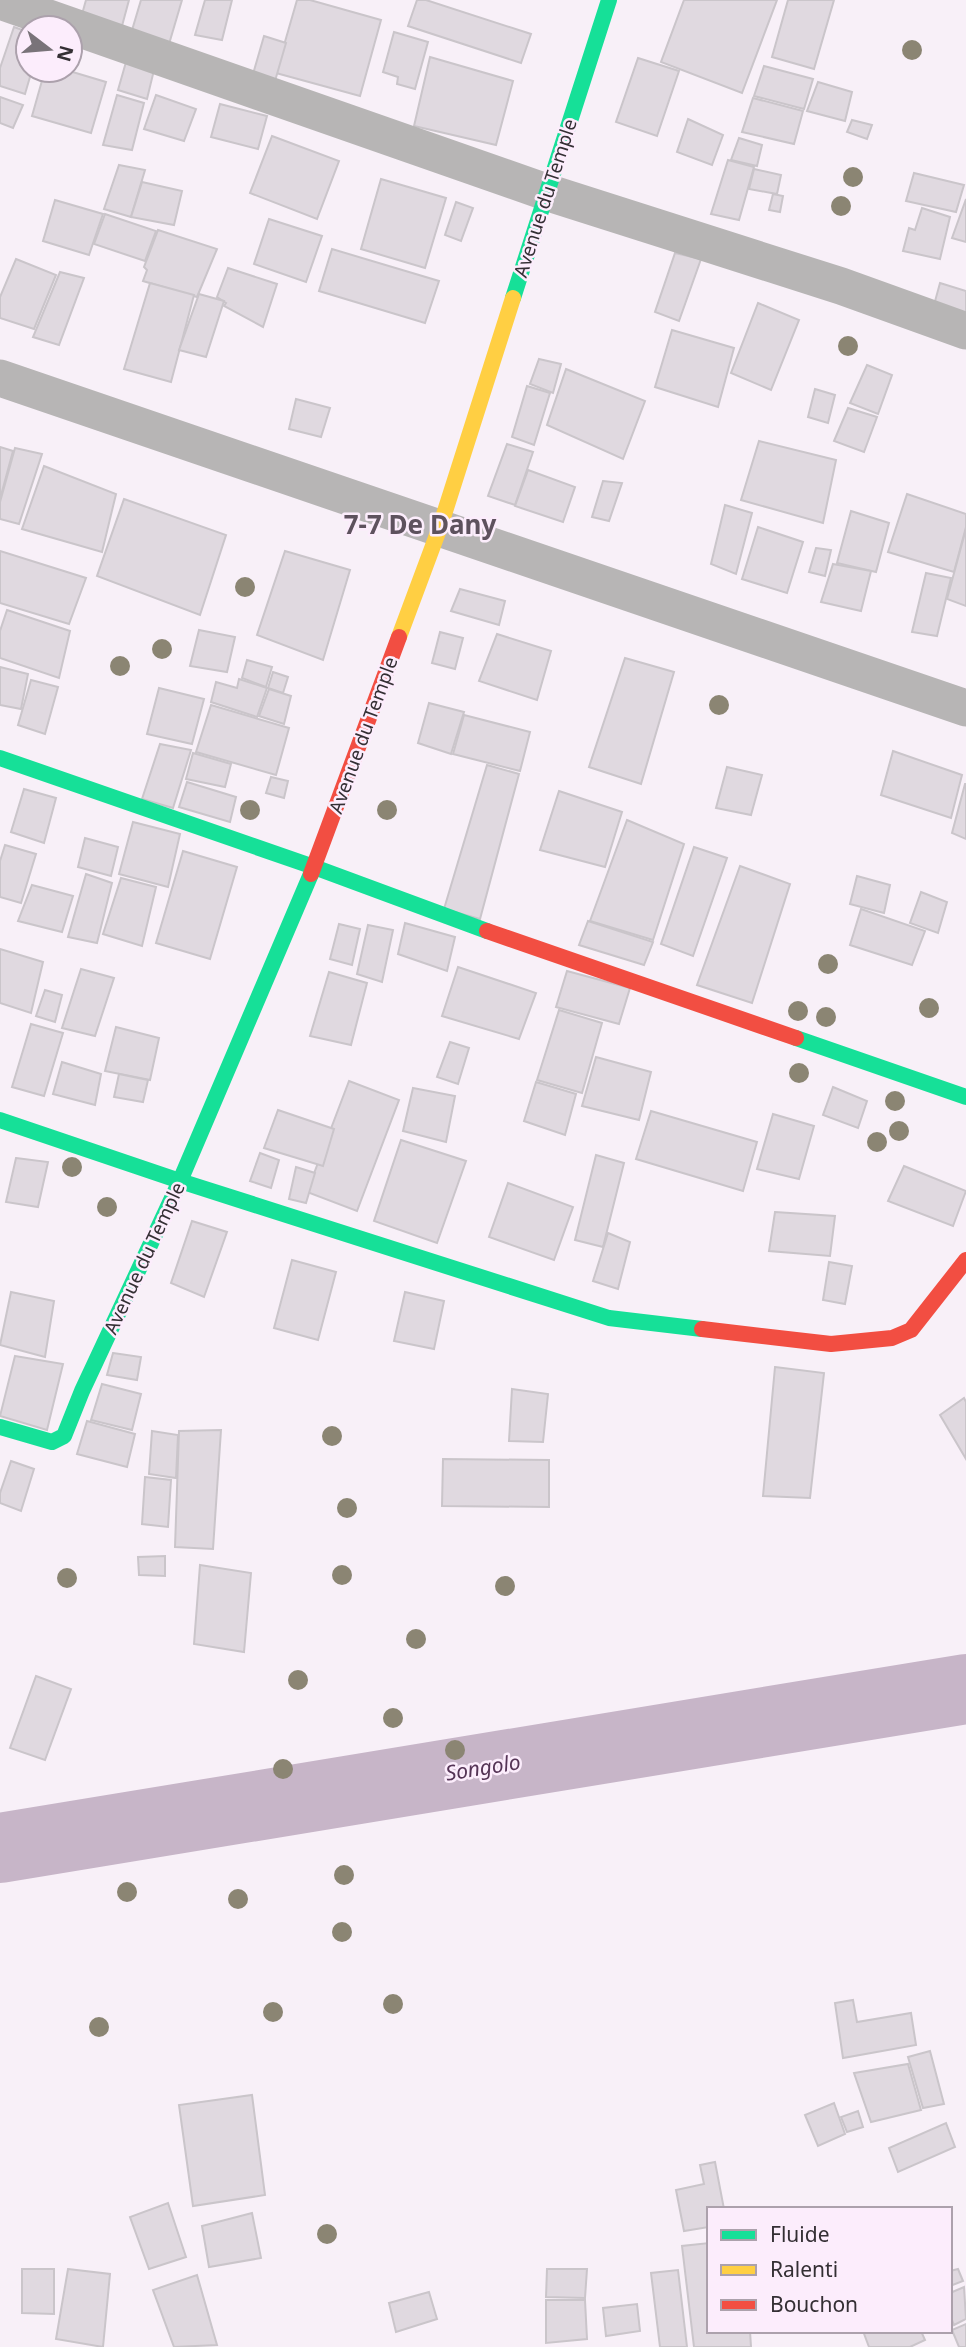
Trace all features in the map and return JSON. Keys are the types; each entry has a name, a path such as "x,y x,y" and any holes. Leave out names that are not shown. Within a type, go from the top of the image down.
{"street":[{"name":"Avenue du Temple","path":"0,1427 52,1442 64,1436 82,1391 180,1181 314,867 440,527 610,0"},
{"path":"0,1 546,192 841,286 966,331"},
{"path":"0,378 966,708"},
{"path":"0,758 314,867 423,909 966,1097"},
{"path":"0,1120 180,1181 609,1318 831,1343 892,1338 911,1330 966,1260"}],"building":[{"path":"86,0 129,0 119,37 84,26 82,14"},
{"path":"141,0 182,0 169,44 130,37"},
{"path":"205,0 232,0 222,40 195,35"},
{"path":"297,0 310,0 381,20 360,96 276,73"},
{"path":"417,0 426,0 531,34 521,63 408,26"},
{"path":"684,0 777,0 742,93 661,62"},
{"path":"788,0 834,0 814,69 772,57"},
{"path":"14,27 14,84 28,84 25,94 0,86 0,68"},
{"path":"394,32 428,42 415,89 397,84 398,77 383,72"},
{"path":"264,36 286,43 275,81 253,74"},
{"path":"430,57 513,81 496,145 414,126"},
{"path":"638,58 679,71 657,136 616,122"},
{"path":"126,62 154,70 147,99 118,90"},
{"path":"764,66 813,79 804,109 754,96"},
{"path":"84,75 106,82 91,133 32,116 41,84 84,84"},
{"path":"818,82 852,92 845,121 807,111"},
{"path":"117,95 144,103 132,150 103,145"},
{"path":"156,95 196,109 184,141 144,129"},
{"path":"0,97 23,105 13,128 0,123"},
{"path":"753,98 803,111 794,144 742,132"},
{"path":"220,104 267,116 258,149 211,137"},
{"path":"688,119 723,135 712,165 677,152"},
{"path":"852,120 872,125 867,139 847,132"},
{"path":"272,136 339,161 317,219 250,193"},
{"path":"739,138 762,145 757,166 731,160"},
{"path":"728,160 754,167 739,220 711,214"},
{"path":"119,165 145,170 131,217 104,209"},
{"path":"754,169 781,175 777,194 749,189"},
{"path":"914,173 964,185 956,212 906,201"},
{"path":"381,179 446,198 425,268 361,249"},
{"path":"142,182 182,191 174,225 131,217"},
{"path":"773,194 783,196 780,212 769,210"},
{"path":"966,199 966,242 952,238"},
{"path":"55,200 103,214 89,255 43,241"},
{"path":"456,202 473,208 461,241 445,235"},
{"path":"922,208 950,217 940,259 903,251 909,228 915,230"},
{"path":"105,214 156,231 145,261 94,244"},
{"path":"269,219 322,236 306,282 254,264"},
{"path":"158,230 217,249 197,297 143,281 147,270 144,267"},
{"path":"332,249 439,281 425,323 319,291"},
{"path":"675,253 701,259 679,321 655,312"},
{"path":"16,259 56,275 34,329 0,318 0,297"},
{"path":"228,268 277,284 263,327 224,306 226,303 217,297"},
{"path":"60,272 84,278 59,345 33,337"},
{"path":"150,283 194,295 171,382 124,369"},
{"path":"940,283 966,291 966,313 934,305"},
{"path":"199,294 224,301 206,357 179,350"},
{"path":"758,303 799,320 771,390 731,373"},
{"path":"672,330 734,348 718,407 655,387"},
{"path":"539,359 561,364 553,393 530,384"},
{"path":"867,365 892,375 878,414 850,403"},
{"path":"566,369 645,401 623,459 547,425"},
{"path":"527,386 550,393 534,445 512,437"},
{"path":"815,389 835,395 828,423 808,417"},
{"path":"296,399 330,408 321,437 289,429"},
{"path":"848,408 877,417 864,452 834,441"},
{"path":"759,441 836,460 823,523 741,500"},
{"path":"507,444 533,452 515,505 488,496"},
{"path":"0,447 13,451 0,499"},
{"path":"15,448 42,454 19,524 0,519 0,502"},
{"path":"44,466 116,494 102,552 22,529"},
{"path":"528,470 575,487 563,522 515,506"},
{"path":"603,481 622,483 609,521 592,517"},
{"path":"907,494 966,514 966,527 954,572 888,552"},
{"path":"124,499 226,535 200,615 97,576"},
{"path":"725,505 752,513 736,574 711,564"},
{"path":"851,511 889,523 876,572 837,563"},
{"path":"758,527 803,542 787,593 742,579"},
{"path":"966,529 966,606 947,599"},
{"path":"816,548 831,550 825,576 809,572"},
{"path":"0,551 86,578 69,624 0,603"},
{"path":"285,551 350,570 323,660 257,635"},
{"path":"833,564 871,571 861,611 821,602"},
{"path":"926,573 951,578 937,636 912,632"},
{"path":"460,589 505,601 499,625 451,611"},
{"path":"7,610 70,631 59,678 0,658 0,631"},
{"path":"199,630 235,637 227,672 190,666"},
{"path":"440,632 463,638 455,669 432,663"},
{"path":"497,634 551,651 537,700 479,681"},
{"path":"625,658 674,672 641,784 589,767"},
{"path":"247,660 272,667 266,687 242,678"},
{"path":"0,667 28,674 21,709 0,705"},
{"path":"273,672 288,677 283,693 268,688"},
{"path":"239,679 267,688 257,717 211,702 216,682 237,688"},
{"path":"31,680 58,687 45,734 18,725"},
{"path":"159,688 204,699 192,744 147,734"},
{"path":"269,689 291,696 284,724 259,716"},
{"path":"429,703 464,712 451,754 418,743"},
{"path":"211,705 289,728 276,775 196,752"},
{"path":"464,715 530,732 520,771 453,754"},
{"path":"160,744 191,750 173,808 142,799"},
{"path":"893,751 962,775 951,818 881,795"},
{"path":"193,753 231,764 225,787 186,779"},
{"path":"487,765 519,774 480,919 444,909"},
{"path":"727,767 762,775 751,815 716,808"},
{"path":"271,777 288,781 284,798 266,793"},
{"path":"187,782 236,797 230,822 179,807"},
{"path":"966,784 966,839 952,833"},
{"path":"24,789 56,798 44,843 11,832"},
{"path":"559,791 622,812 605,867 540,850"},
{"path":"627,820 684,844 653,940 590,921"},
{"path":"133,822 180,834 168,887 119,874"},
{"path":"85,838 118,847 111,876 78,867"},
{"path":"5,845 36,854 21,903 0,897 0,861"},
{"path":"694,847 727,858 693,956 661,944"},
{"path":"183,851 237,867 210,959 156,943"},
{"path":"740,866 790,884 752,1003 697,985"},
{"path":"86,874 112,883 97,943 68,937"},
{"path":"857,876 890,885 884,913 850,904"},
{"path":"121,878 156,887 142,946 103,934"},
{"path":"32,885 73,896 62,932 18,921"},
{"path":"921,892 947,902 938,933 910,923"},
{"path":"861,909 925,931 912,965 850,945"},
{"path":"588,921 653,942 644,965 579,945"},
{"path":"405,923 455,937 447,971 398,954"},
{"path":"339,924 360,929 352,965 330,959"},
{"path":"368,925 393,930 382,982 357,974"},
{"path":"0,949 43,962 31,1013 0,1003"},
{"path":"458,967 536,993 519,1039 442,1016"},
{"path":"81,969 114,978 95,1036 62,1028"},
{"path":"567,971 630,988 619,1024 556,1007"},
{"path":"329,972 367,983 351,1045 310,1036"},
{"path":"45,990 62,995 55,1022 36,1016"},
{"path":"559,1010 602,1023 582,1093 537,1080"},
{"path":"31,1024 63,1033 44,1096 12,1087"},
{"path":"116,1027 159,1038 150,1080 105,1071"},
{"path":"450,1042 469,1048 458,1084 437,1077"},
{"path":"596,1057 651,1072 639,1120 582,1106"},
{"path":"62,1062 101,1074 95,1105 53,1094"},
{"path":"119,1074 148,1080 143,1102 114,1097"},
{"path":"349,1081 399,1100 357,1211 307,1192"},
{"path":"536,1082 576,1094 565,1135 524,1121"},
{"path":"833,1087 867,1101 858,1128 823,1115"},
{"path":"413,1088 455,1096 446,1142 403,1131"},
{"path":"278,1110 334,1129 323,1166 264,1148"},
{"path":"651,1111 757,1142 743,1191 636,1159"},
{"path":"773,1114 814,1126 799,1179 757,1169"},
{"path":"401,1140 466,1161 437,1243 374,1221"},
{"path":"260,1153 279,1160 271,1188 250,1181"},
{"path":"596,1155 624,1163 603,1247 575,1240"},
{"path":"16,1158 48,1162 38,1207 6,1202"},
{"path":"904,1166 966,1191 953,1226 888,1201"},
{"path":"296,1167 315,1173 306,1203 289,1199"},
{"path":"508,1183 573,1207 554,1260 489,1237"},
{"path":"775,1212 835,1216 830,1256 769,1251"},
{"path":"192,1221 227,1232 204,1297 171,1283"},
{"path":"608,1233 630,1242 618,1289 593,1281"},
{"path":"292,1260 336,1272 318,1340 274,1328"},
{"path":"829,1262 852,1266 845,1304 823,1300"},
{"path":"11,1292 54,1301 45,1357 0,1345"},
{"path":"405,1292 444,1301 434,1349 394,1341"},
{"path":"113,1353 141,1357 137,1380 107,1375"},
{"path":"15,1356 63,1364 47,1430 0,1416"},
{"path":"775,1367 824,1373 810,1498 763,1496"},
{"path":"102,1384 141,1394 132,1430 91,1420"},
{"path":"512,1389 548,1394 543,1442 509,1441"},
{"path":"964,1398 966,1402 966,1459 940,1415"},
{"path":"87,1421 135,1434 127,1467 77,1454"},
{"path":"221,1430 213,1549 175,1547 179,1431"},
{"path":"152,1431 178,1435 176,1478 149,1474"},
{"path":"443,1459 549,1460 549,1507 442,1506"},
{"path":"11,1461 34,1469 21,1511 0,1503 0,1493"},
{"path":"145,1477 171,1480 168,1527 142,1524"},
{"path":"165,1556 165,1576 139,1575 138,1557"},
{"path":"200,1565 251,1573 244,1652 194,1644"},
{"path":"36,1676 71,1689 45,1760 10,1748"},
{"path":"853,2000 857,2022 911,2013 916,2045 843,2058 835,2003"},
{"path":"930,2051 944,2104 923,2108 908,2057"},
{"path":"908,2064 921,2110 871,2122 854,2073"},
{"path":"252,2095 265,2195 193,2206 179,2105"},
{"path":"834,2103 845,2134 818,2146 805,2115"},
{"path":"858,2111 863,2127 847,2132 841,2117"},
{"path":"946,2123 955,2147 898,2172 889,2148"},
{"path":"715,2162 724,2207 707,2207 707,2227 684,2231 676,2190 704,2184 700,2165"},
{"path":"168,2203 186,2257 149,2269 130,2217"},
{"path":"252,2213 261,2258 209,2267 202,2226"},
{"path":"707,2243 707,2333 750,2333 751,2347 694,2347 682,2246"},
{"path":"22,2269 54,2269 54,2314 22,2313"},
{"path":"68,2269 110,2274 103,2347 56,2339"},
{"path":"547,2269 587,2269 585,2298 546,2297"},
{"path":"958,2269 963,2281 952,2285 952,2270"},
{"path":"678,2270 687,2347 660,2347 651,2273"},
{"path":"197,2275 217,2345 174,2347 153,2290"},
{"path":"964,2287 966,2319 954,2325 952,2320 952,2292"},
{"path":"429,2292 437,2319 396,2332 389,2303"},
{"path":"546,2300 585,2300 587,2339 546,2343"},
{"path":"637,2304 640,2331 606,2336 603,2308"},
{"path":"966,2324 966,2347 959,2347 952,2330"},
{"path":"864,2333 922,2333 925,2340 910,2347 869,2347"}],"waterway":[{"name":"Songolo","path":"0,1848 966,1689"}],"traffic: fast":[{"path":"513,298 609,0"},
{"path":"0,758 314,867 487,931"},
{"path":"0,1427 52,1442 64,1436 82,1391 180,1181 311,874"},
{"path":"796,1038 966,1097"},
{"path":"0,1120 180,1181 609,1318 702,1329"}],"traffic: slow":[{"path":"399,637 440,527 513,298"}],"traffic: jam":[{"path":"311,874 399,637"},
{"path":"487,931 796,1038"},
{"path":"702,1329 831,1344 892,1338 911,1330 966,1260"}],"district":[{"name":"7-7 De Dany","path":"420,525"}]}
